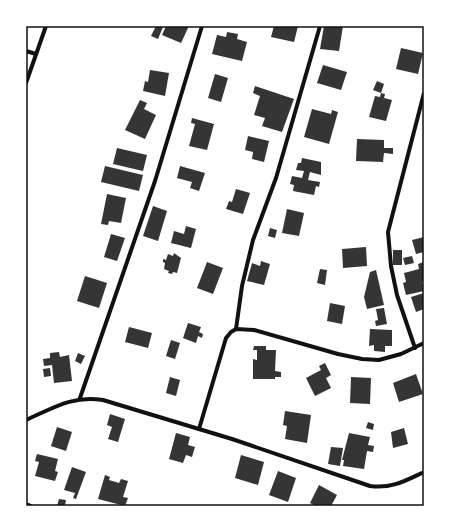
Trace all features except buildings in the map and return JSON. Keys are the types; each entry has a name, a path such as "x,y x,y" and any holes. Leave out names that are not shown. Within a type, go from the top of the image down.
{"street":[{"path":"26,83 46,26"},
{"path":"80,398 155,181 202,26"},
{"path":"236,329 242,286 253,240 276,178 320,26"},
{"path":"26,51 36,54"},
{"path":"415,348 397,295 391,266 388,232 424,93"},
{"path":"199,429 226,338 236,329 254,330 338,354 362,359 390,358 424,343"},
{"path":"26,420 80,398 103,400 199,429 370,486 382,488 395,486 424,472"},
{"path":"26,504 31,506"}]}
